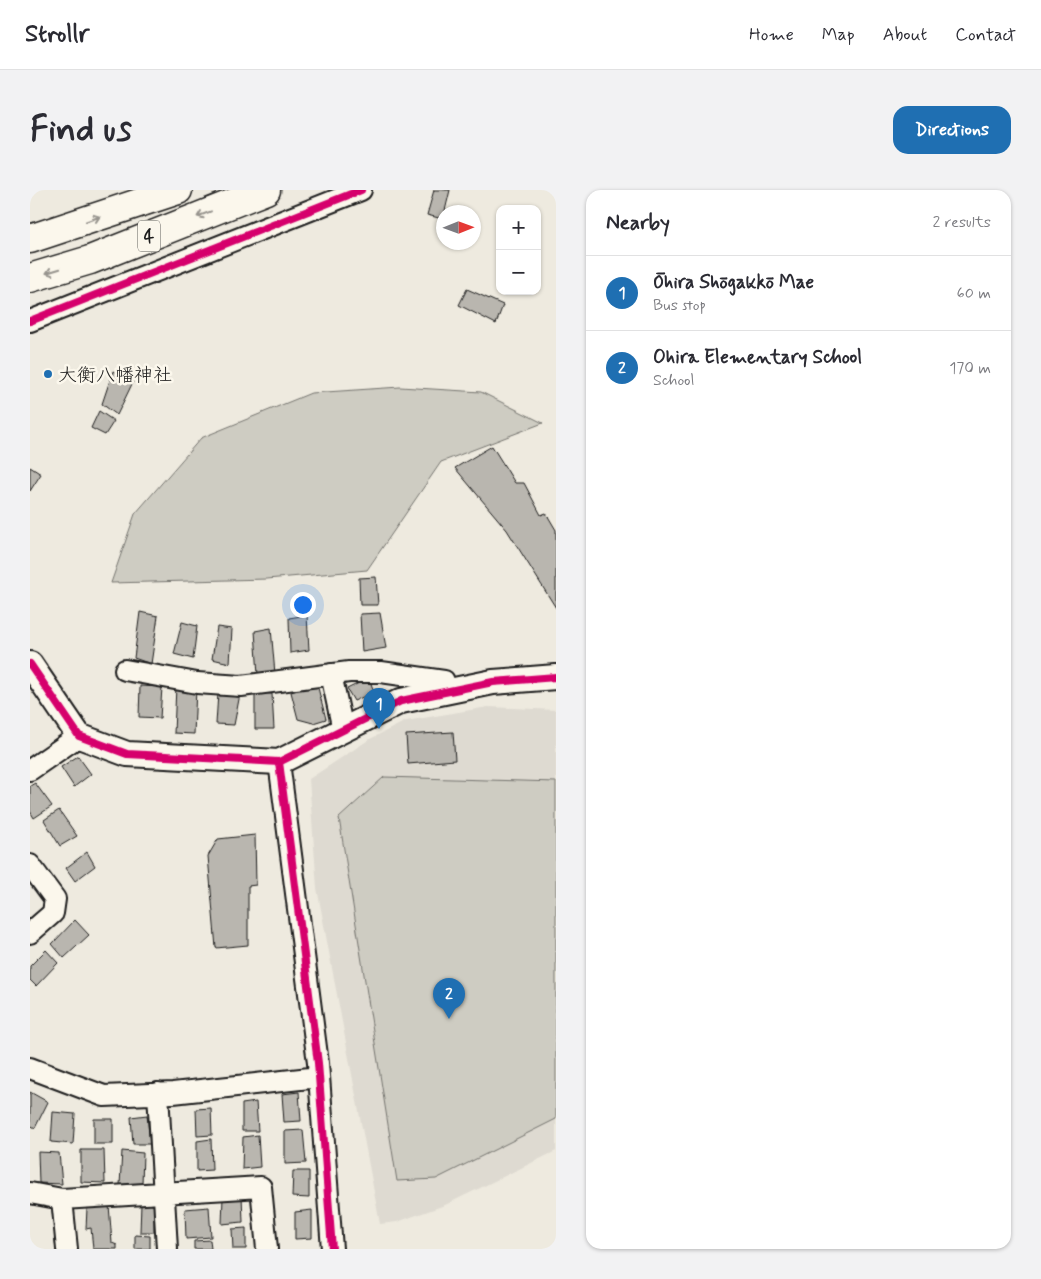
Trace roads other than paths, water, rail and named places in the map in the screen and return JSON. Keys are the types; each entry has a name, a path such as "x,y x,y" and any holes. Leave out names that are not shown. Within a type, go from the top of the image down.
{"highway":[{"name":"4","path":"30,239 178,190"},
{"name":"4","path":"30,278 90,260 266,190"}],"street":[{"path":"30,321 361,190"},
{"path":"30,664 79,736 127,754 279,762 401,701 493,682 556,677"},
{"path":"125,670 197,683 242,686 330,674 381,672 444,681 448,692"},
{"path":"330,674 343,730"},
{"path":"30,770 79,736"},
{"path":"279,762 319,1077 332,1249"},
{"path":"30,865 55,899 52,913 30,933"},
{"path":"31,1069 104,1096 158,1093 319,1077"},
{"path":"158,1093 167,1249"},
{"path":"30,1193 62,1199 261,1187 267,1249"},
{"path":"62,1199 67,1249"}],"place":[{"name":"大衡八幡神社","path":"48,374"},
{"name":"Ōhira Shōgakkō Mae","path":"379,729"},
{"name":"Ohira Elementary School","path":"449,1019"}]}
